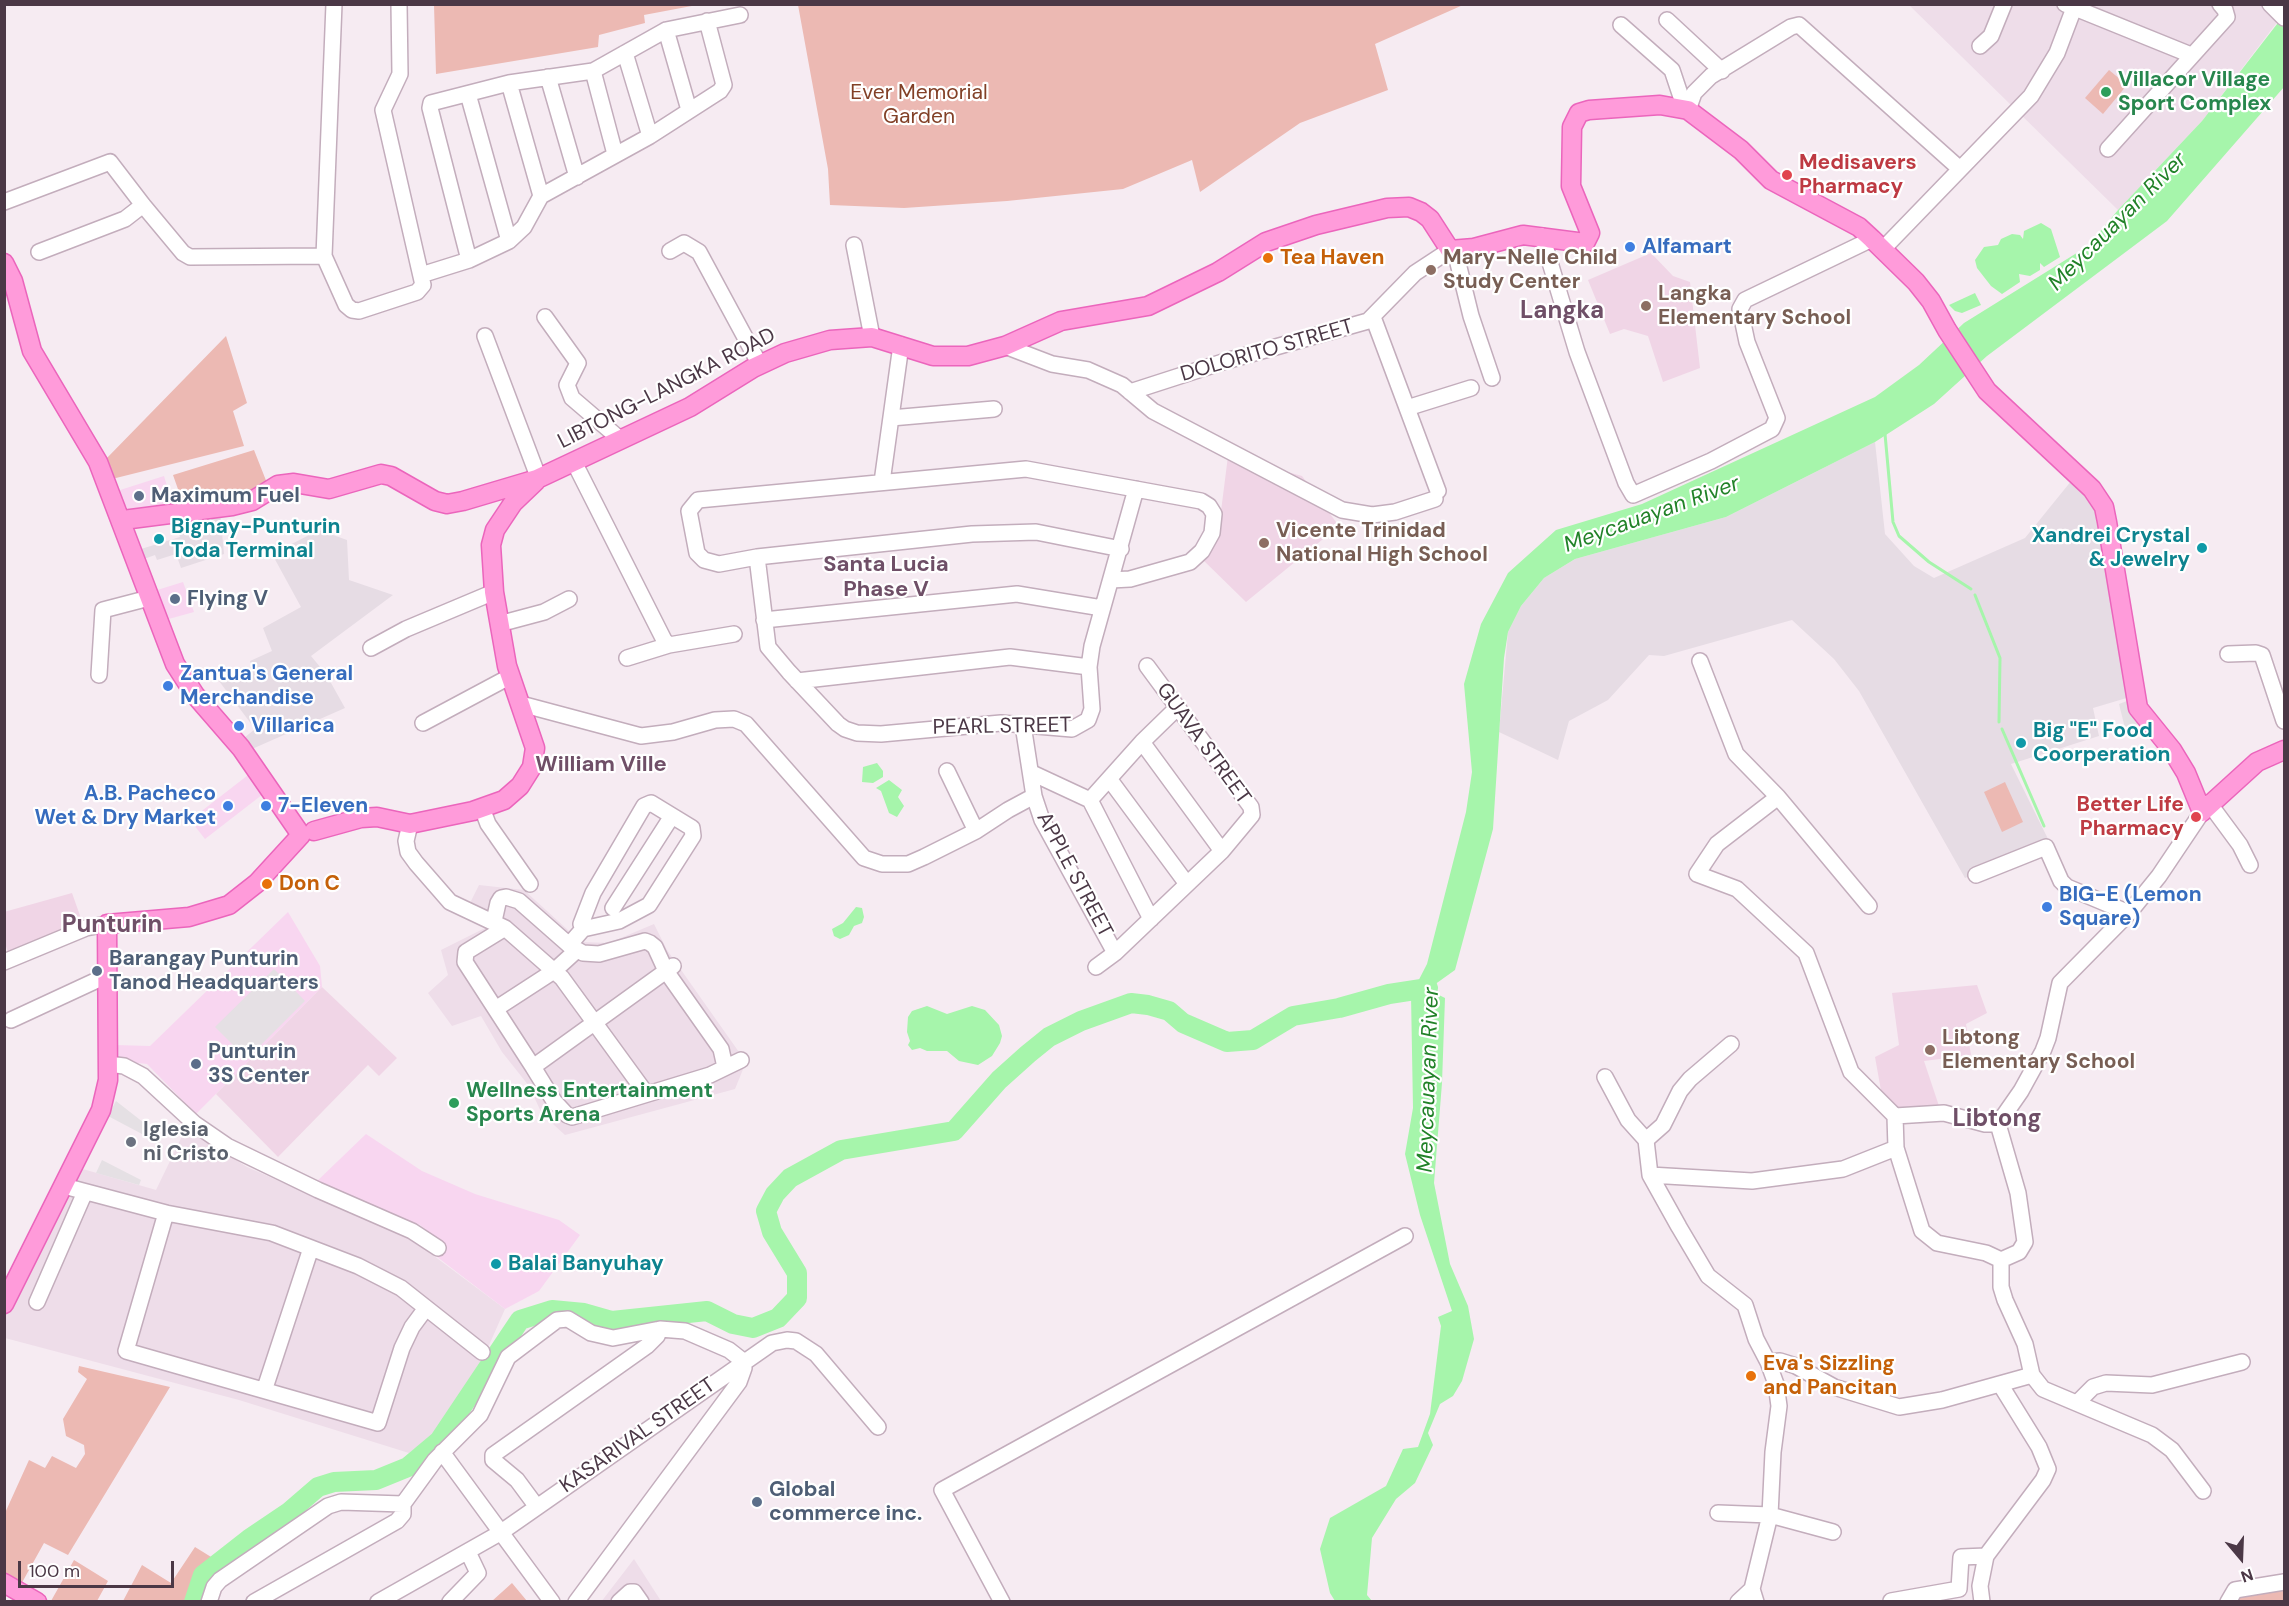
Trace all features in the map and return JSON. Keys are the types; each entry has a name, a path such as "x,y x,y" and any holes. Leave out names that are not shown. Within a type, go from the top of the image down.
{"main road":[{"path":"1452,250 1523,235 1580,243 1589,239 1588,228 1571,186 1572,127 1579,113 1589,110 1660,105 1687,109 1741,150 1771,180 1859,227 1877,244 1916,282 1931,301 1987,391 2080,476 2101,501 2107,522 2138,708 2172,750 2206,807 2257,762 2284,750"},
{"name":"LIBTONG-LANGKA ROAD","path":"538,479 690,406 785,353 830,340 872,337 933,356 968,356 1005,346 1061,321 1148,306 1218,272 1266,242 1354,215 1387,208 1409,207 1430,219 1452,250"},
{"path":"4,263 13,281 35,358 98,462 123,520 175,664 185,681 241,748 306,833"},
{"path":"123,520 232,506 252,501 278,485 294,483 329,489 381,474 391,476 435,501 447,504 538,479"},
{"path":"4,1305 101,1110 108,1080 107,924 189,917 229,905 257,883 306,833 361,818 377,817 410,824 482,808 504,800 520,786 532,767 535,748 511,676 499,624 491,545 495,530 513,503 538,479"},
{"path":"4,1583 37,1602"}],"street":[{"path":"334,4 324,255 352,310 359,311 417,292 423,285 383,110 400,78 399,4"},
{"path":"1980,46 1990,36 2004,4"},
{"path":"2270,5 2284,18"},
{"path":"1542,236 1577,352 1626,483 1633,495 1711,461 1772,429 1776,418 1747,342 1740,309 1745,300 1877,244 1960,169 2031,96 2057,53 2069,6 2191,56"},
{"path":"2108,149 2191,56 2223,9"},
{"path":"469,260 430,108 436,100 508,83 593,71 666,30 740,15"},
{"path":"1667,20 1722,71"},
{"path":"421,275 469,260 509,241 524,227 541,196 650,136 720,91 724,85 707,21"},
{"path":"1621,25 1672,70 1687,109"},
{"path":"1687,109 1694,93 1702,83 1791,27 1799,25 1960,169"},
{"path":"666,30 689,110"},
{"path":"625,53 650,136"},
{"path":"593,71 615,154"},
{"path":"548,77 577,177"},
{"path":"508,83 541,196"},
{"path":"468,93 509,241"},
{"path":"4,202 110,162 142,205 183,253 190,257 324,255"},
{"path":"39,252 125,219 142,205"},
{"path":"670,251 684,243 699,252 760,365"},
{"path":"854,245 872,337"},
{"path":"1452,250 1461,268 1471,316 1492,378"},
{"name":"DOLORITO STREET","path":"1131,392 1236,358 1368,321 1415,273 1452,250"},
{"path":"545,317 578,363 567,385 572,398 621,440"},
{"path":"1005,346 1052,364 1088,370 1131,392 1153,411 1342,510 1372,515 1395,512 1436,495 1373,317"},
{"path":"485,336 538,479"},
{"path":"882,482 901,345"},
{"path":"1407,408 1471,388"},
{"path":"891,418 994,409"},
{"path":"574,462 664,640 669,645"},
{"path":"1111,580 1130,579 1190,562 1202,551 1212,533 1214,514 1209,506 1202,501 1026,469 698,500 688,512 697,553 704,560 719,564 758,557 972,534 1036,532 1121,549"},
{"name":"PEARL STREET","path":"758,557 768,647 838,724 857,733 881,734 970,724 1023,724 1072,729 1083,725 1092,709 1089,667 1092,646 1136,489"},
{"path":"371,648 406,629 494,592"},
{"path":"764,620 1017,594 1102,608"},
{"path":"99,675 103,610 149,597"},
{"path":"499,624 544,612 569,599"},
{"path":"627,658 669,645 734,634"},
{"path":"2228,654 2256,653 2262,656 2284,721"},
{"path":"797,681 1010,657 1089,667"},
{"path":"1700,661 1736,754 1778,797 1869,906"},
{"name":"GUAVA STREET","path":"1147,666 1251,807 1252,815 1222,851"},
{"path":"423,723 511,676"},
{"path":"521,704 641,736 673,732 715,720 734,719 746,724 864,858 882,864 908,864 976,831 1034,796"},
{"path":"1090,800 1142,742 1178,707"},
{"name":"APPLE STREET","path":"1023,724 1034,796 1054,844 1115,953"},
{"path":"1096,967 1115,953 1222,851 1142,742"},
{"path":"947,771 976,831"},
{"path":"1032,773 1090,800 1151,919"},
{"path":"1110,780 1187,884"},
{"path":"1778,797 1717,844 1697,874 1737,889 1806,953 1851,1072 1895,1116 1896,1148 1922,1232 1937,1243 1986,1253 2001,1260 2019,1252 2025,1242 2018,1193 1998,1124"},
{"path":"497,1008 554,971 573,948 583,929 616,915 649,905 693,836 692,828 651,803 644,806 593,893 581,924 583,929"},
{"path":"1998,1124 2021,1091 2043,1051 2060,983 2129,913 2159,876 2206,807 2240,845 2250,865"},
{"path":"482,808 488,824 530,884"},
{"path":"616,915 672,816"},
{"path":"410,824 406,841 416,863 450,902 500,924 554,971 645,1092"},
{"path":"1976,875 2046,847 2061,882 2067,887 2129,913"},
{"path":"593,893 616,915"},
{"path":"725,1068 721,1049 670,968 655,946 645,941 599,954 573,948 519,901 501,898 500,924 464,956 465,962 497,1008 554,1101 572,1117 645,1092 710,1075 725,1068 741,1060"},
{"path":"4,962 86,928 107,924"},
{"path":"533,1067 670,968"},
{"path":"11,1020 108,975"},
{"path":"1646,1140 1666,1121 1680,1091 1690,1079 1731,1044"},
{"path":"108,1064 124,1066 143,1076 195,1124 227,1146 318,1191 412,1231 438,1248"},
{"path":"1605,1077 1628,1120 1646,1140 1650,1175 1708,1276 1745,1305 1756,1339 1776,1384 1779,1407 1773,1452 1770,1515 1754,1595 1738,1602"},
{"path":"1895,1116 1944,1113 1986,1124 1998,1124"},
{"path":"1650,1175 1752,1181 1843,1169 1896,1148"},
{"path":"64,1186 166,1213 256,1229 311,1248 383,1277 482,1352"},
{"path":"36,1302 85,1192"},
{"path":"166,1213 126,1351 378,1423 402,1348 412,1327 426,1308"},
{"path":"1002,1602 942,1490 1405,1236"},
{"path":"265,1389 311,1248"},
{"path":"2001,1260 2001,1287 2025,1344 2032,1375 2043,1389 2152,1435 2172,1450 2203,1491"},
{"path":"254,1602 397,1521 403,1514 403,1504 420,1477 480,1415 508,1357 557,1320 568,1319 591,1333 613,1338 660,1329 679,1330 697,1335 729,1350 742,1361 743,1375 576,1602"},
{"path":"537,1507 516,1480 493,1460 493,1455 647,1346 660,1329"},
{"name":"KASARIVAL STREET","path":"378,1602 500,1533 742,1361 772,1343 796,1341 826,1364 878,1427"},
{"path":"1768,1362 1779,1361 1796,1366 1834,1388 1899,1407 1942,1400 2032,1375"},
{"path":"2078,1402 2093,1387 2106,1383 2152,1385 2242,1362"},
{"path":"1982,1602 1980,1586 1986,1556 2043,1480 2048,1469 2039,1446 2000,1384"},
{"path":"442,1452 552,1602"},
{"path":"210,1602 214,1587 220,1580 328,1506 341,1503 403,1504"},
{"path":"1718,1513 1770,1515 1833,1532"},
{"path":"450,1602 478,1573 468,1552"},
{"path":"1892,1601 1959,1589 1961,1557 1986,1556"},
{"path":"2228,1602 2235,1590 2284,1582"},
{"path":"622,1597 634,1592 641,1602"}],"shaded area":[{"path":"2260,4 2278,21 2202,121 2118,210 1909,5"},
{"name":"Langka Elementary School","path":"1651,253 1673,276 1690,282 1700,368 1663,382 1648,336 1624,329 1610,334 1588,280"},
{"path":"1875,442 1885,534 1914,566 1934,578 2025,538 2072,480 2096,500 2130,697 2093,708 2099,736 2011,764 2049,841 1965,878 1859,691 1834,659 1792,620 1664,656 1649,655 1608,700 1569,721 1558,760 1499,732 1508,632 1521,606 1544,578 1575,559 1726,517"},
{"name":"Vicente Trinidad National High School","path":"1228,456 1302,476 1339,526 1246,602 1202,559 1219,527"},
{"path":"164,476 173,506 129,511 117,491"},
{"path":"220,512 224,554 181,568 176,554 157,560 155,555 144,559 141,549 180,537 174,519"},
{"path":"319,530 347,540 349,580 393,595 311,656 326,674 345,708 252,749 244,738 255,729 219,681 252,667 250,661 272,651 263,628 301,607 272,554"},
{"path":"183,582 194,612 165,620 154,591"},
{"path":"2132,699 2146,722 2125,728 2119,704"},
{"name":"A.B. Pacheco Wet & Dry Market","path":"252,772 267,791 205,839 190,820"},
{"path":"479,885 524,890 581,942 609,943 654,924 667,950 746,1062 735,1089 565,1135 542,1114 529,1086 502,1052 481,1016 452,1026 428,993 448,975 441,950 491,925 466,911"},
{"path":"72,893 83,924 9,956 5,943 4,912"},
{"path":"288,912 320,966 322,987 196,1114 147,1064 120,1061 115,1045 150,1046"},
{"path":"274,969 305,1001 247,1059 215,1027"},
{"name":"Libtong Elementary School","path":"1977,985 1987,1013 1966,1024 1971,1055 1924,1061 1940,1109 1899,1112 1882,1096 1875,1057 1899,1045 1892,993"},
{"path":"322,987 397,1058 379,1076 368,1065 278,1157 216,1094"},
{"path":"116,1101 162,1137 159,1143 108,1116"},
{"path":"186,1128 247,1167 410,1238 505,1309 486,1352 455,1409 436,1434 409,1453 239,1400 5,1338 4,1318 79,1168 156,1190"},
{"path":"366,1134 422,1171 475,1194 559,1220 580,1235 539,1291 505,1309 432,1253 439,1240 420,1225 313,1185"},
{"path":"102,1160 141,1180 139,1185 96,1173"},
{"path":"634,1559 661,1601 601,1602"}],"green space":[{"path":"434,4 697,5 644,15 645,23 599,35 598,47 436,74"},
{"name":"Ever Memorial Garden","path":"798,4 1463,5 1375,44 1388,90 1300,123 1200,192 1192,160 1123,189 1007,201 904,208 830,205 828,169"},
{"name":"Villacor Village Sport Complex","path":"2109,70 2127,85 2103,114 2085,98"},
{"path":"226,336 247,403 233,411 244,446 112,479 105,460"},
{"path":"254,450 267,483 250,495 185,509 173,475"},
{"path":"2005,782 2023,822 2002,832 1984,792"},
{"path":"79,1366 170,1387 68,1555 44,1543 19,1588 5,1580 5,1513 29,1460 45,1468 52,1456 76,1468 85,1454 84,1445 66,1436 63,1419 87,1379 78,1372"},
{"path":"195,1547 216,1560 200,1574 190,1601 123,1601 142,1565 171,1583"},
{"path":"74,1560 108,1581 97,1601 51,1601"},
{"path":"2284,1582 2284,1601 2228,1602 2235,1590"},
{"path":"512,1583 527,1601 492,1601"}],"water":[{"name":"Meycauayan River","path":"2284,15 2284,87 2167,221 1987,356 1934,404 1875,442 1726,517 1575,559 1544,578 1521,606 1508,632 1504,658 1493,829 1455,970 1434,985 1437,994 1445,998 1442,1083 1434,1183 1450,1264 1468,1306 1474,1339 1462,1381 1453,1396 1440,1404 1428,1433 1433,1445 1415,1483 1396,1499 1372,1538 1367,1595 1372,1601 1335,1601 1330,1593 1320,1549 1330,1518 1386,1486 1403,1449 1418,1447 1430,1414 1441,1326 1438,1317 1452,1311 1420,1215 1405,1154 1413,1108 1411,995 1427,964 1466,812 1472,772 1464,684 1481,624 1508,573 1556,530 1642,504 1875,397 1919,365 1964,323 2088,246 2118,210 2202,121"},
{"path":"2041,223 2051,229 2060,257 2044,267 2040,263 2040,270 2030,276 2019,274 2020,282 2002,294 1991,286 1977,268 1975,260 1984,247 1998,245 2001,239 2012,234 2020,235 2023,239 2024,231"},
{"path":"1975,293 1981,305 1962,313 1955,311 1949,305"},
{"path":"877,763 883,771 883,777 873,783 862,782 863,767"},
{"path":"889,780 902,790 898,797 904,806 897,817 889,813 881,791 876,788"},
{"path":"856,907 862,908 864,917 862,923 854,926 849,935 840,939 834,936 832,929 843,923"},
{"path":"927,1006 947,1014 972,1006 985,1010 999,1025 1002,1036 992,1056 978,1065 959,1061 947,1051 927,1051 920,1048 912,1050 908,1045 910,1041 907,1032 908,1017 912,1011"}],"waterway":[{"path":"1885,434 1893,522 1899,536 1929,562 1971,589"},
{"path":"1975,595 2000,658 1999,722"},
{"path":"2002,729 2044,826"},
{"name":"Meycauayan River","path":"194,1602 203,1575 249,1539 289,1512 318,1487 334,1482 376,1480 408,1467 439,1441 520,1320 552,1310 584,1313 612,1321 707,1311 733,1324 753,1328 778,1318 797,1298 797,1273 772,1232 766,1211 775,1194 790,1178 841,1150 954,1131 999,1080 1028,1054 1049,1037 1081,1021 1131,1003 1169,1011 1183,1023 1227,1042 1253,1040 1293,1016 1339,1008 1389,994 1428,988"}],"place":[{"name":"Villacor Village Sport Complex","path":"2106,92"},
{"name":"Medisavers Pharmacy","path":"1787,175"},
{"name":"Alfamart","path":"1630,247"},
{"name":"Tea Haven","path":"1268,258"},
{"name":"Mary-Nelle Child Study Center","path":"1431,270"},
{"name":"Langka Elementary School","path":"1646,306"},
{"name":"Maximum Fuel","path":"139,496"},
{"name":"Bignay-Punturin Toda Terminal","path":"159,539"},
{"name":"Vicente Trinidad National High School","path":"1264,543"},
{"name":"Xandrei Crystal & Jewelry","path":"2202,548"},
{"name":"Flying V","path":"175,599"},
{"name":"Zantua's General Merchandise","path":"168,686"},
{"name":"Villarica","path":"239,726"},
{"name":"Big \"E\" Food Coorperation","path":"2021,743"},
{"name":"A.B. Pacheco Wet & Dry Market","path":"228,806"},
{"name":"7-Eleven","path":"266,806"},
{"name":"Better Life Pharmacy","path":"2196,817"},
{"name":"Don C","path":"267,884"},
{"name":"BIG-E (Lemon Square)","path":"2047,907"},
{"name":"Barangay Punturin Tanod Headquarters","path":"97,971"},
{"name":"Libtong Elementary School","path":"1930,1050"},
{"name":"Punturin 3S Center","path":"196,1064"},
{"name":"Wellness Entertainment Sports Arena","path":"454,1103"},
{"name":"Iglesia ni Cristo","path":"131,1142"},
{"name":"Balai Banyuhay","path":"496,1264"},
{"name":"Eva's Sizzling and Pancitan","path":"1751,1376"},
{"name":"Global commerce inc.","path":"757,1502"}],"district":[{"name":"Langka","path":"1562,312"},
{"name":"Santa Lucia Phase V","path":"886,578"},
{"name":"William Ville","path":"601,765"},
{"name":"Punturin","path":"112,926"},
{"name":"Libtong","path":"1997,1120"}]}
